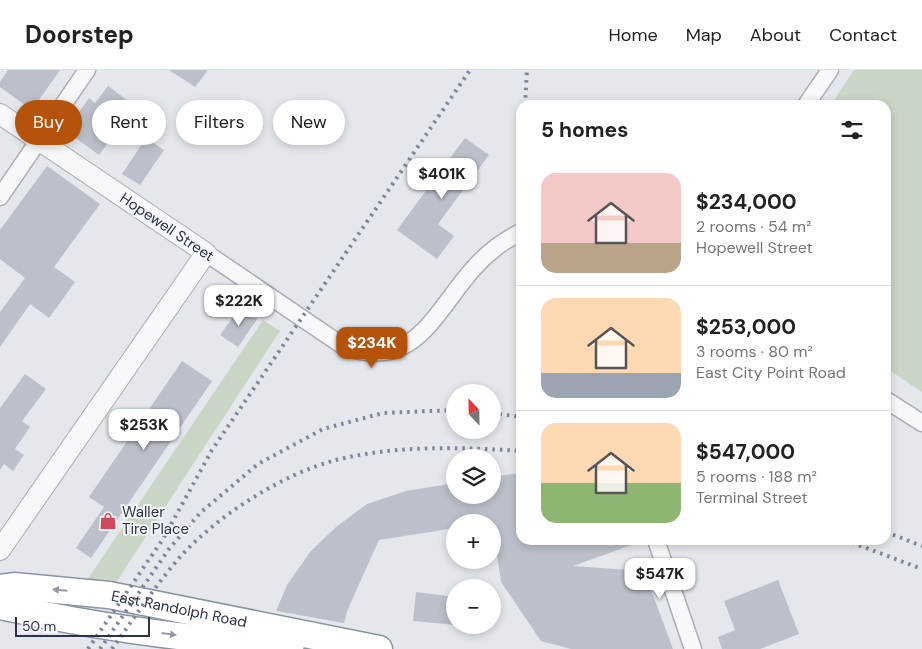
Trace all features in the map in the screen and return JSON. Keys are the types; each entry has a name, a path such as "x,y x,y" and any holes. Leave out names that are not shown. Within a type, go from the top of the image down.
{"highway":[{"name":"East Randolph Road","path":"0,588 14,586 109,595 368,647"},
{"name":"East Randolph Road","path":"0,606 50,617 237,643 368,647"}],"street":[{"path":"66,100 87,70"},
{"path":"809,100 830,70"},
{"name":"Hopewell Street","path":"0,114 15,124"},
{"path":"0,197 36,145"},
{"name":"Hopewell Street","path":"46,145 343,346 361,353 378,354 394,351 412,342 436,318 473,269 491,251 516,235"},
{"path":"0,550 206,253"},
{"path":"891,403 922,424"},
{"path":"658,545 694,649"}],"green space":[{"path":"854,70 922,70 922,392 891,371 891,100 834,100"},
{"path":"263,320 280,331 115,584 87,580"}],"building":[{"path":"8,70 60,70 39,100 18,100 0,87 0,82"},
{"path":"169,70 208,70 195,87"},
{"path":"108,86 127,100 97,100"},
{"path":"89,98 92,100 92,145 106,145 99,155 82,143 82,108"},
{"path":"465,138 489,155 438,224 454,236 437,259 397,230"},
{"path":"141,145 156,145 164,150 140,185 122,174"},
{"path":"47,166 100,204 54,267 75,282 49,318 30,304 0,347 0,312 25,278 0,259 0,230"},
{"path":"240,307 257,319 238,347 220,335"},
{"path":"182,361 212,381 91,558 76,548 104,507 89,497"},
{"path":"25,374 46,389 22,421 30,427 15,449 24,455 13,471 4,464 0,470 0,408"},
{"path":"516,474 516,545 632,545 573,566 644,571 673,649 571,649 541,641 501,582 499,569 501,569 501,514 446,514 446,529 379,540 347,611 344,623 276,611 287,585 310,552 336,527 367,504 406,491 446,484 446,504 501,504 501,476"},
{"path":"778,580 799,634 760,649 722,649 718,637 735,630 724,601"},
{"path":"416,592 446,596 446,624 413,621"}],"railway":[{"path":"88,649 163,539 212,450 470,70"},
{"path":"525,100 527,70"},
{"path":"100,649 169,549 200,513 258,464 323,429 383,413 446,410"},
{"path":"501,414 516,416"},
{"path":"112,649 162,579 195,542 231,512 294,475 336,460 382,452 428,448 516,451"},
{"path":"891,534 922,546"},
{"path":"858,545 922,569"}],"place":[{"name":"Waller Tire Place","path":"108,521"}]}
